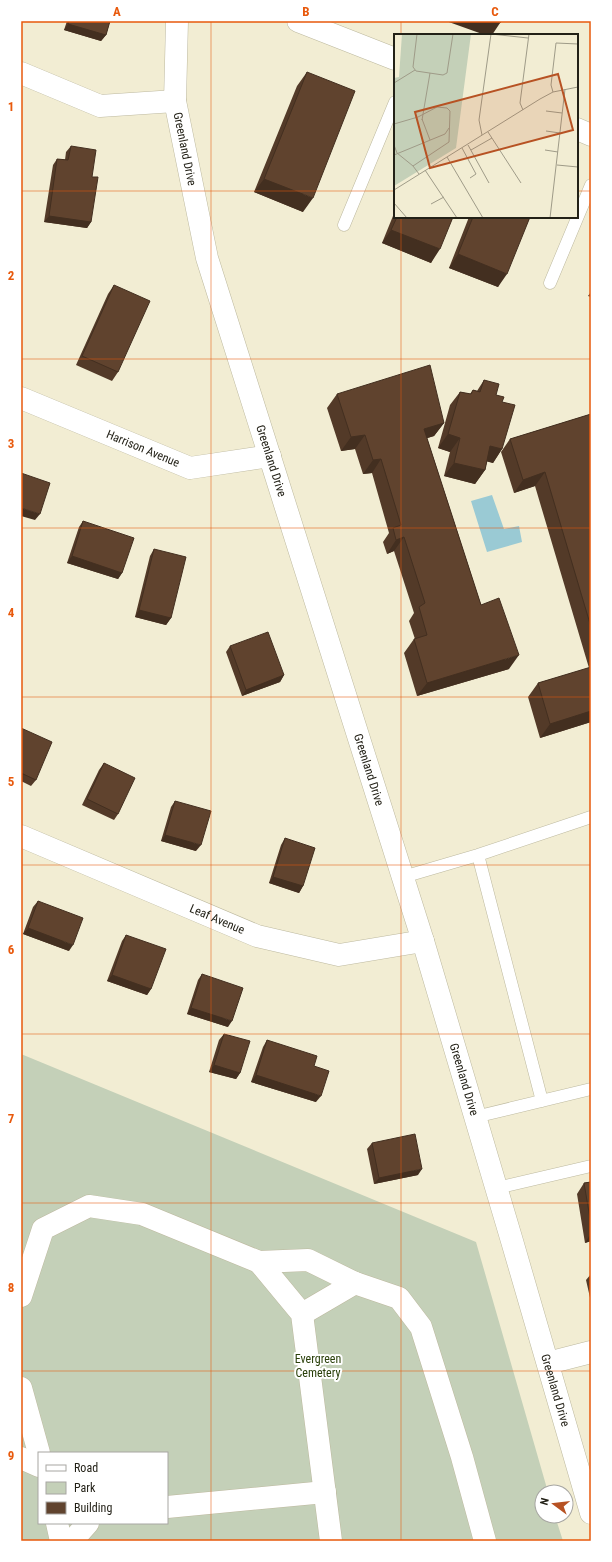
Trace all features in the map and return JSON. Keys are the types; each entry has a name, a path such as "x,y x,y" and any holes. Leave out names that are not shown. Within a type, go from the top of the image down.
{"street":[{"name":"Greenland Drive","path":"177,21 175,101 207,258 423,941 591,1513"},
{"path":"298,21 394,59"},
{"path":"21,73 100,106 175,101"},
{"path":"578,130 591,135"},
{"name":"Harrison Avenue","path":"21,398 190,468 270,456"},
{"name":"Leaf Avenue","path":"21,836 256,936 339,955 423,941"},
{"path":"21,1296 43,1229 89,1206 142,1214 259,1262 308,1260 355,1283 399,1298 421,1327 462,1457 486,1541"},
{"path":"259,1262 302,1314 331,1541"},
{"path":"302,1314 355,1283"},
{"path":"548,1363 591,1352"},
{"path":"21,1388 40,1452"},
{"path":"21,1458 38,1466"},
{"path":"168,1508 325,1492"},
{"path":"57,1524 61,1541"},
{"path":"72,1541 87,1524"}],"lane":[{"path":"344,225 394,104"},
{"path":"578,216 591,185"},
{"path":"550,283 577,218"},
{"path":"403,877 478,855 591,817"},
{"path":"478,855 542,1101"},
{"path":"475,1117 591,1088"},
{"path":"496,1188 591,1166"}],"green space":[{"name":"Evergreen Cemetery","path":"21,1054 476,1242 546,1484 534,1484 534,1524 558,1524 563,1541 21,1541"}],"water":[{"path":"492,495 504,529 519,526 522,542 487,552 471,501"}],"building":[{"path":"69,21 110,21 106,35 68,24"},
{"path":"307,72 355,91 313,198 264,179"},
{"path":"71,146 96,150 92,177 98,177 91,222 49,216 57,159 68,160"},
{"path":"397,218 453,218 440,249 391,230"},
{"path":"473,218 530,218 507,274 458,254"},
{"path":"114,285 150,301 118,372 82,356"},
{"path":"430,365 444,423 424,429 481,605 499,598 519,655 427,683 414,639 427,635 419,607 425,603 404,537 396,540 393,528 401,525 381,459 373,460 365,435 351,437 337,394"},
{"path":"484,380 499,384 496,395 504,397 502,402 515,405 502,449 490,446 485,470 454,463 460,438 448,434 460,392 471,394 473,390 480,392"},
{"path":"591,414 591,627 545,472 523,480 510,439"},
{"path":"21,473 50,483 40,514 21,508"},
{"path":"83,521 134,538 122,573 72,556"},
{"path":"154,549 186,557 171,618 139,610"},
{"path":"268,632 284,675 246,690 230,646"},
{"path":"591,667 591,711 550,724 538,683"},
{"path":"21,728 52,742 36,780 21,773"},
{"path":"104,763 135,778 118,814 87,799"},
{"path":"175,801 211,811 201,845 165,835"},
{"path":"285,838 315,848 303,886 273,877"},
{"path":"38,901 83,918 73,945 28,928"},
{"path":"126,935 166,949 151,989 112,975"},
{"path":"202,974 243,988 232,1021 191,1008"},
{"path":"224,1034 250,1041 240,1073 214,1065"},
{"path":"267,1040 317,1056 314,1066 329,1071 321,1096 256,1075"},
{"path":"415,1134 422,1169 379,1178 372,1143"},
{"path":"591,1182 591,1224 584,1183"}]}
